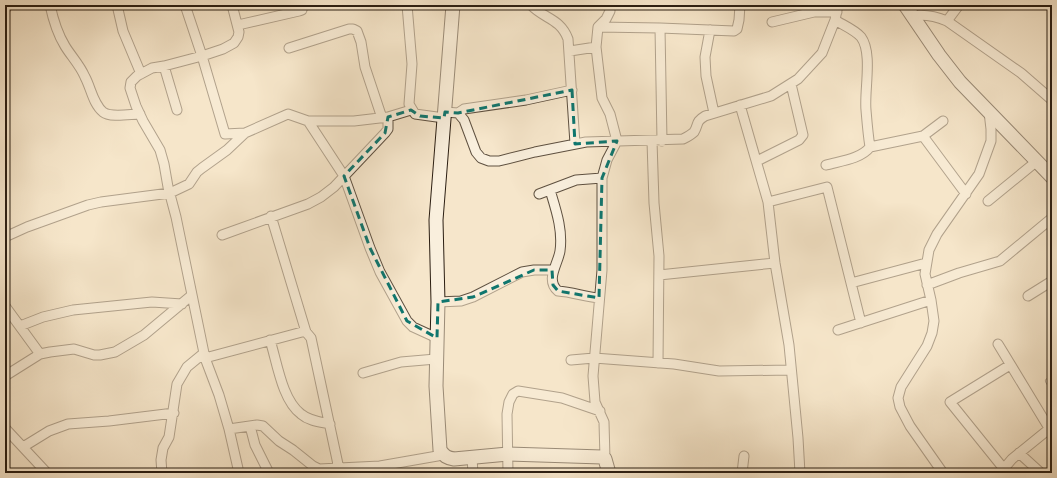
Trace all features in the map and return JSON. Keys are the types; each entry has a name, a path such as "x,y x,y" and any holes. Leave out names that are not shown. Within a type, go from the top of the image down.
{"street":[{"path":"5,10 8,5"},
{"path":"50,5 60,37 86,77 95,100 104,114 140,114"},
{"path":"117,5 123,31 141,74"},
{"path":"185,5 225,134 245,133 288,114 308,121 354,121 385,118 412,110"},
{"path":"232,5 238,25 238,36 234,43 223,49 202,56 152,68 130,82 130,88 140,114 160,150 176,217 204,356 229,429 239,473"},
{"path":"238,25 299,11 302,10 303,5"},
{"path":"407,5 412,64 409,104 415,114 420,116 449,114 464,109 526,100 572,90"},
{"path":"453,5 449,114 436,220 438,302 436,386 440,450 443,455 454,459 508,454 602,457 606,459"},
{"path":"531,5 555,21 562,28 568,39 575,144"},
{"path":"609,473 606,459 605,429 600,411 595,402 594,358 602,270 602,178 607,160 617,140 610,114 602,98 596,47 598,27 606,19 610,11 610,5"},
{"path":"598,27 734,31 737,29 740,5"},
{"path":"947,21 959,5"},
{"path":"909,10 947,21 1020,73 1052,100"},
{"path":"909,10 939,55 960,82 1052,177"},
{"path":"772,22 814,12 837,12 861,37 865,45 867,68 866,109 870,147"},
{"path":"449,114 464,120 476,152 481,158 489,161 499,161 575,144 617,140 683,140 691,135 695,130 698,120 705,116 771,96 798,79 822,53 827,44 837,12"},
{"path":"660,28 662,141"},
{"path":"222,235 271,216 308,204 321,197 334,187 388,129 367,74 357,31 349,29 289,48"},
{"path":"710,30 705,57 706,76 714,113"},
{"path":"570,51 596,47"},
{"path":"164,66 178,110"},
{"path":"757,161 799,140 803,135 790,84"},
{"path":"740,105 768,202 775,263 789,346 800,473"},
{"path":"944,473 910,426 900,407 898,398 901,387 927,346 932,333 934,321 925,274 929,250 936,234 979,174 991,141 989,112"},
{"path":"826,165 860,155 866,152 870,147 923,136 943,120"},
{"path":"308,121 344,176 380,272 407,321 413,327 437,338"},
{"path":"5,238 28,227 88,205 170,192 189,184 197,172 228,150 245,133"},
{"path":"923,136 966,194"},
{"path":"652,141 654,203 659,256 658,363"},
{"path":"988,201 1037,161"},
{"path":"539,194 576,180 602,178"},
{"path":"768,202 827,187 861,323"},
{"path":"550,190 561,234 560,253 552,270 553,285 558,291 599,298"},
{"path":"271,216 306,332 311,338 339,468"},
{"path":"927,285 959,273 1000,261 1052,218"},
{"path":"659,274 775,263"},
{"path":"851,283 926,263"},
{"path":"438,302 461,301 473,297 522,272 552,270"},
{"path":"1028,296 1052,281"},
{"path":"5,376 40,354 74,349 100,356 115,352 144,335 192,295"},
{"path":"838,330 931,300"},
{"path":"20,326 43,317 73,310 152,302 182,304"},
{"path":"5,306 40,354"},
{"path":"162,473 161,460 163,448 169,437 178,384 187,367 204,356 306,332"},
{"path":"270,340 288,400 302,415 313,421 330,424"},
{"path":"998,344 1050,431 1019,453 1002,471 950,402 1010,365"},
{"path":"363,373 401,362 436,358"},
{"path":"571,360 594,358 674,364 719,371 790,370"},
{"path":"508,473 507,414 509,402 513,394 518,391 562,398 600,411"},
{"path":"23,448 49,431 68,424 109,422 174,413"},
{"path":"229,429 257,425 266,428 279,441 319,469 377,469 443,455"},
{"path":"250,426 255,445 269,473"},
{"path":"5,428 47,473"},
{"path":"1019,453 1041,473"},
{"path":"742,473 744,456"},
{"path":"472,458 473,473"}],"lane":[{"path":"1048,381 1052,387"}],"highlighted area":[{"path":"572,90 575,144 617,141 602,178 599,298 558,291 553,285 552,270 534,270 473,297 438,302 437,338 407,321 370,248 344,176 385,133 388,117 411,110 420,116 444,118 445,112 458,113"}]}
